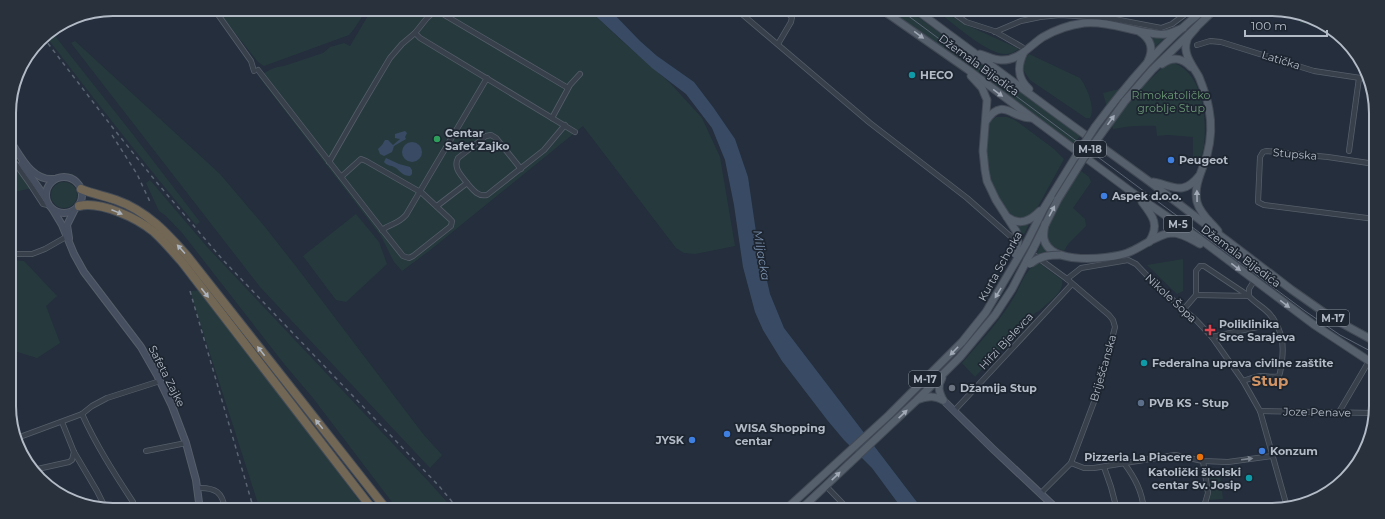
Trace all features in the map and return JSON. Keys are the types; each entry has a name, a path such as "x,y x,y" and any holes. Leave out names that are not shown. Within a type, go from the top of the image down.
{"highway":[{"path":"81,189 117,200 139,211 155,222 170,237 188,257 382,503"},
{"path":"77,208 91,204 116,211 146,226 155,233 182,262 368,503"},
{"path":"291,404 322,450 363,503"},
{"path":"344,455 386,503"}],"main road":[{"name":"Džemala Bijedića","path":"890,16 967,69 1138,196 1185,228 1332,338 1369,360"},
{"name":"Džemala Bijedića","path":"924,16 1150,182 1316,307 1369,338"},
{"name":"Kurta Schorka","path":"793,503 845,456 962,342 986,312 1015,264 1017,255 1026,244 1051,195 1095,127 1135,76 1197,16"},
{"name":"Kurta Schorka","path":"808,503 943,375 973,342 995,315 1028,262 1058,199 1102,132 1152,70 1208,16"},
{"path":"973,52 1001,60 1011,59 1023,49 1062,28 1083,23 1109,21 1147,36 1151,45 1148,62"},
{"path":"1140,32 1167,34 1183,28"},
{"path":"1196,28 1187,40 1186,51 1190,62 1198,75 1206,97 1211,126 1208,153 1200,174 1196,196 1197,202 1204,215 1215,226 1223,238"},
{"name":"M-17","path":"1023,49 1019,65 1020,77 1023,84 1049,109"},
{"path":"1152,70 1171,59 1179,59 1184,61 1198,75"},
{"path":"967,69 985,94 987,106 983,140 985,170 992,192 1016,231 1018,242 1017,255"},
{"path":"986,121 992,113 1004,108 1024,117 1033,118"},
{"path":"16,149 34,173 48,179 68,178 74,180 81,189"},
{"name":"Safeta Zajke","path":"16,154 62,225 70,245 84,272 142,347 160,381 172,406 186,442 199,503"},
{"path":"1150,182 1174,188 1184,188 1193,183 1200,174"},
{"path":"45,197 48,186 56,179"},
{"name":"Safeta Zajke","path":"70,245 67,225 82,200 81,189"},
{"path":"1138,196 1154,221 1155,232 1149,242"},
{"path":"53,210 64,214 77,208"},
{"path":"1006,215 1014,221 1024,222 1034,217 1044,208"},
{"path":"1045,224 1044,239 1049,247 1061,255"},
{"name":"M-17","path":"1028,262 1044,256 1061,255 1084,259 1096,259 1127,253 1168,234 1179,234 1218,253"},
{"path":"943,375 938,386 943,400"},
{"path":"916,401 928,396 935,396 943,400 1050,503"}],"street":[{"path":"219,16 251,61 256,71 404,256 411,258 451,226 452,221 420,192 361,159 341,177"},
{"path":"330,162 387,64 402,44 415,33 430,16"},
{"path":"447,16 568,88"},
{"path":"744,16 778,44 791,22 792,17 791,16"},
{"path":"958,16 966,22 995,32 1023,49"},
{"path":"995,32 1009,25 1050,16"},
{"path":"1068,16 1161,28 1172,24 1183,16"},
{"path":"1109,16 1109,21"},
{"path":"415,33 420,38 575,132"},
{"name":"Latička","path":"1196,45 1210,41 1220,42 1314,71 1363,78"},
{"name":"Briješčanska","path":"778,44 870,122 967,198 1026,249 1072,284 1113,320 1115,326 1100,386 1070,463"},
{"path":"552,118 568,88 580,74"},
{"path":"382,230 396,224 402,219 420,192 487,78"},
{"path":"1348,151 1359,78"},
{"path":"521,169 496,138 490,135 486,136 458,158 456,162 457,169 467,183 478,194 482,196 487,195 521,169 544,150 565,125"},
{"name":"Stupska","path":"1369,163 1328,157 1266,151 1263,152 1260,157 1258,202 1264,205 1369,218"},
{"path":"16,164 44,204 48,205"},
{"path":"437,206 467,183"},
{"path":"16,254 32,254 45,249 66,236"},
{"name":"Nikole Šopa","path":"1067,280 1081,268 1128,260 1136,264 1159,288 1184,309 1212,337 1243,381 1260,411 1286,502"},
{"path":"1184,309 1196,295 1196,271 1198,267 1204,266 1249,296 1254,302 1272,315 1280,329 1282,338 1283,352 1280,373 1274,378 1263,376 1243,381"},
{"path":"1249,296 1249,289 1254,281"},
{"name":"Hifzi Bjelevca","path":"954,411 1072,284"},
{"path":"1196,295 1249,296"},
{"path":"1212,337 1271,324 1274,321 1274,318"},
{"path":"1339,412 1369,368"},
{"path":"21,437 82,414 92,406 107,398 160,381"},
{"name":"Joze Penave","path":"1260,411 1368,413"},
{"path":"82,414 109,467 133,502"},
{"path":"62,422 74,452 103,502"},
{"path":"146,451 186,442"},
{"path":"39,469 69,462 72,460 74,452"},
{"path":"1040,494 1070,463 1084,468 1104,467 1175,455 1203,462 1228,462 1272,456"},
{"path":"1203,462 1208,493 1204,503"},
{"path":"1124,463 1134,478 1140,491 1143,503"},
{"path":"1104,467 1115,503"},
{"path":"826,486 842,503"},
{"path":"197,488 211,488 216,490 224,500 224,503"}],"green space":[{"path":"222,16 362,16 349,35 264,66 258,62"},
{"name":"Centar Safet Zajko","path":"368,16 595,16 670,83 702,118 720,157 735,246 695,254 684,253 676,248 583,126 429,251 402,271 394,262 381,236 259,77 274,68 323,53 330,47 344,43 350,46"},
{"path":"898,16 917,16 1080,136 1073,144"},
{"path":"943,16 952,16 962,23 1019,49 1007,54 999,53 971,38"},
{"path":"1300,20 1308,23 1300,23"},
{"path":"1149,35 1164,38 1154,48 1152,39"},
{"path":"55,36 200,222 196,225 49,40"},
{"path":"75,41 220,174 265,227 423,434 442,455 430,468 260,287 71,43"},
{"path":"1029,54 1080,78 1085,86 1091,103 1092,114 1090,118 1086,118 1030,80 1022,68 1025,59"},
{"name":"Rimokatoličko groblje Stup","path":"1174,63 1184,69 1191,77 1201,98 1205,122 1205,134 1204,148 1198,166 1193,159 1193,137 1168,135 1157,136 1156,126 1134,126 1113,129 1103,93 1148,82 1166,64"},
{"path":"996,117 1007,117 1015,120 1054,149 1064,159 1036,210 1023,219 1017,219 1002,207 993,190 987,170 986,132 988,125"},
{"path":"16,159 37,187 16,192"},
{"path":"1081,171 1089,177 1091,182 1073,208 1085,219 1086,226 1068,244 1064,251 1050,243 1048,234 1049,225 1053,215"},
{"path":"150,180 208,248 448,503 393,503 313,398 285,365 183,234 166,216 159,211 146,183"},
{"path":"64,182 73,186 77,195 73,204 64,208 55,204 51,195 55,186"},
{"path":"356,214 379,242 387,264 346,302 336,300 303,256"},
{"path":"1016,224 1028,224 1021,240"},
{"path":"1042,242 1050,253 1036,255"},
{"path":"1183,259 1183,291 1177,294 1147,265"},
{"path":"16,260 24,261 57,296 46,306 60,343 37,358 16,352"},
{"path":"1039,263 1062,280 1061,289 1051,301 1035,313 975,377 962,363 1005,311 1028,271"},
{"path":"202,290 361,503 258,503 190,291"},
{"path":"1220,475 1223,499 1209,500 1206,476"}],"water":[{"path":"596,16 616,16 657,56 694,82 735,139 748,177 756,232 770,294 784,328 918,503 898,503 872,468 844,440 828,421 782,361 763,330 755,312 743,267 734,205 725,160 712,128 686,94 652,68"},
{"path":"405,131 407,133 405,137 406,139 394,146 392,152 384,156 380,154 378,149 385,140 388,140 393,145 400,139 395,138 395,134"},
{"path":"412,142 419,145 422,152 419,159 412,162 405,159 402,152 405,145"},
{"path":"386,158 410,167 412,174 410,176 402,174 396,168 384,162"}],"tram line":[{"path":"908,16 1305,311 1340,335 1369,350"}],"railway":[{"path":"47,42 158,184 223,260 439,486 453,503"},
{"path":"112,135 137,174 151,204"},
{"path":"190,291 252,503"}],"place":[{"name":"HECO","path":"912,75"},
{"name":"Centar Safet Zajko","path":"437,139"},
{"name":"Peugeot","path":"1171,160"},
{"name":"Aspek d.o.o.","path":"1104,196"},
{"name":"Poliklinika Srce Sarajeva","path":"1210,330"},
{"name":"Federalna uprava civilne zaštite","path":"1144,363"},
{"name":"Džamija Stup","path":"952,388"},
{"name":"PVB KS - Stup","path":"1141,403"},
{"name":"WISA Shopping centar","path":"727,434"},
{"name":"JYSK","path":"692,440"},
{"name":"Konzum","path":"1262,451"},
{"name":"Pizzeria La Piacere","path":"1200,457"},
{"name":"Katolički školski centar Sv. Josip","path":"1249,478"}],"district":[{"name":"Stup","path":"1270,380"}],"water label":[{"name":"Miljacka","path":"762,255"}]}
